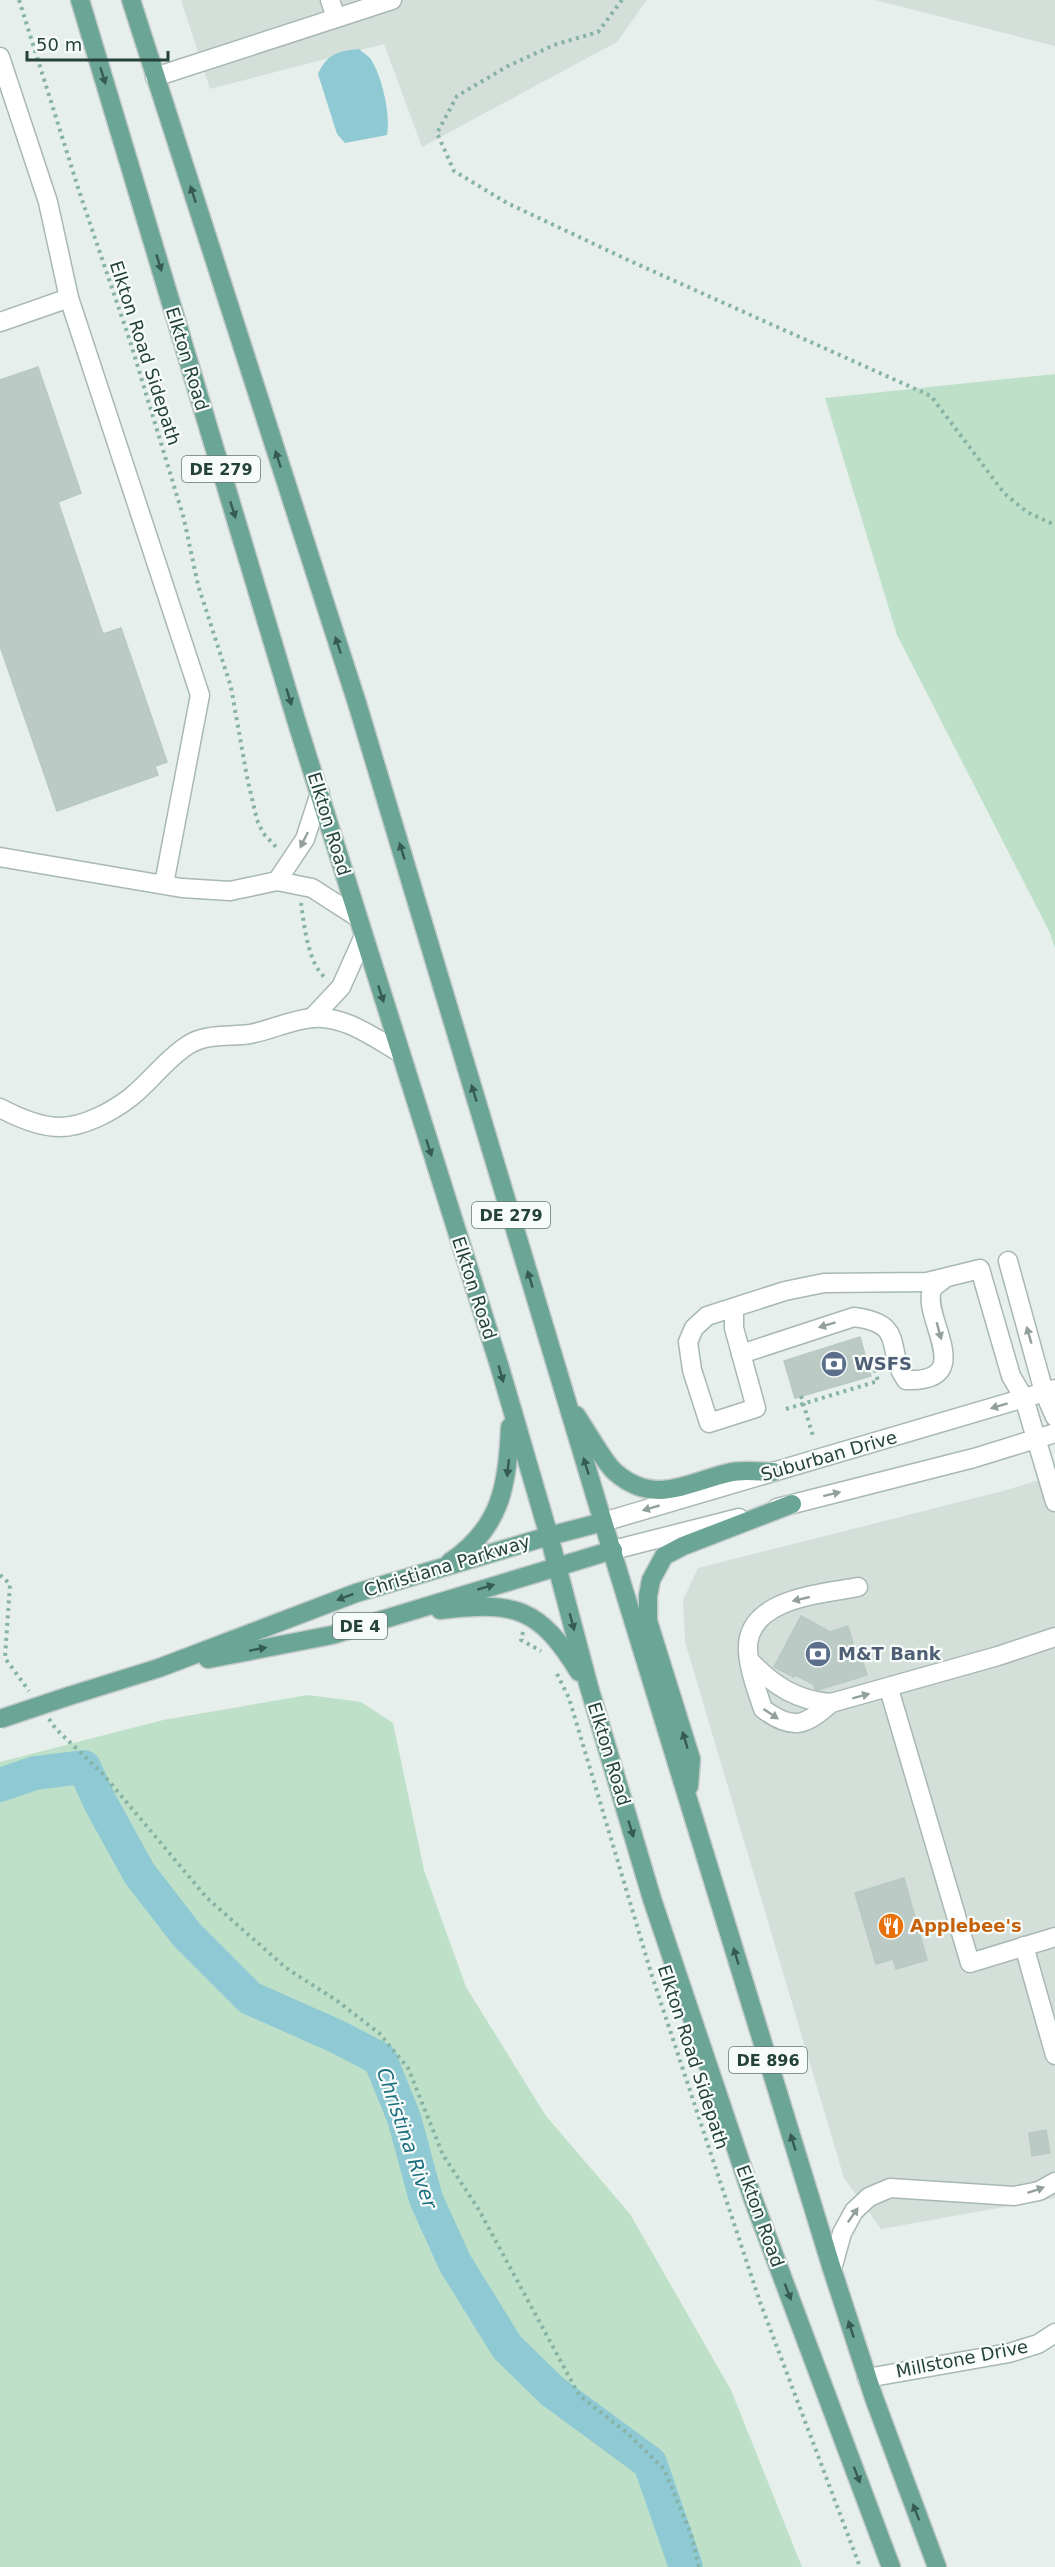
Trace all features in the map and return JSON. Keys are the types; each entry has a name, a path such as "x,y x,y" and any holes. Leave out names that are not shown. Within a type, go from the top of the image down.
{"main road":[{"name":"Elkton Road","path":"80,0 297,723 549,1536 589,1687 652,1899 753,2199 891,2567"},
{"name":"DE 279","path":"131,0 357,703 603,1522"},
{"path":"567,1402 614,1471 637,1486 657,1491 672,1490 730,1472 774,1472"},
{"path":"441,1568 475,1541 488,1525 499,1504 508,1473 511,1410"},
{"path":"688,1797 691,1759 648,1621 648,1596 651,1580 664,1556 683,1546 792,1504"},
{"name":"Christiana Parkway","path":"159,1668 356,1593 603,1522"},
{"name":"DE 896","path":"603,1522 832,2269 867,2378 937,2567"},
{"name":"Christiana Parkway","path":"159,1668 332,1635 557,1565 613,1550"},
{"path":"391,1616 486,1606 519,1610 548,1628 589,1687"},
{"name":"DE 4","path":"0,1719 159,1668"}],"street":[{"path":"330,0 336,18"},
{"path":"155,76 392,0"},
{"path":"0,57 48,202 69,298 200,695 164,884"},
{"path":"0,322 69,298"},
{"path":"277,881 305,839 320,793"},
{"path":"0,857 164,884 230,891 277,881 312,888 357,917"},
{"path":"312,1018 341,987 363,938"},
{"path":"0,1108 19,1118 60,1127 90,1120 130,1097 161,1066 189,1043 207,1037 250,1034 312,1018 342,1022 399,1052"},
{"path":"1008,1262 1049,1390 1055,1418"},
{"path":"734,1308 734,1328 756,1408 709,1423 692,1370 688,1342 694,1328 707,1316 785,1291 824,1284 927,1282 980,1269 1011,1376 1046,1435 1055,1502"},
{"path":"741,1354 854,1317 872,1320 884,1326 893,1340 901,1372 906,1380 915,1380 935,1374 943,1364 944,1350 930,1300 933,1288 944,1279"},
{"name":"Suburban Drive","path":"603,1522 1049,1390"},
{"name":"Suburban Drive","path":"613,1550 974,1458 1046,1435"},
{"path":"831,1703 811,1721 795,1724 776,1719 763,1709 748,1651 750,1638 757,1623 776,1606 858,1587"},
{"path":"751,1662 766,1678 785,1690 810,1702 831,1703 889,1689 1055,1637"},
{"path":"889,1689 970,1963 1055,1937"},
{"path":"1024,1946 1055,2055"},
{"path":"832,2269 842,2233 854,2211 869,2197 890,2188 1014,2196 1039,2191 1055,2182"},
{"name":"Millstone Drive","path":"867,2378 1009,2353 1038,2344 1055,2333"}],"path":[{"name":"Elkton Road Sidepath","path":"19,0 81,197 130,341 184,519 198,585 231,687 257,820 263,833 279,850"},
{"path":"622,0 598,32 554,45 508,66 457,96 437,133 454,171 507,203 931,396 1004,493 1027,512 1055,525"},
{"path":"300,902 306,937 314,961 322,976 332,982"},
{"path":"786,1409 878,1382 871,1356 866,1358"},
{"path":"801,1396 813,1436"},
{"path":"0,1575 10,1584 5,1658 30,1694"},
{"path":"523,1634 521,1640 542,1652"},
{"name":"Elkton Road Sidepath","path":"555,1671 569,1698 652,1976 760,2302 860,2567"},
{"path":"43,1712 56,1729 102,1773 207,1898 286,1968 336,2000 379,2033 408,2068 443,2156 479,2210 579,2395 627,2433 664,2469 691,2534 699,2567"}],"shaded area":[{"path":"181,0 647,0 617,42 422,147 384,44 210,89"},
{"path":"875,0 1055,0 1055,46"},
{"path":"1055,1475 1055,2198 881,2229 844,2178 685,1642 683,1600 698,1568 1003,1491"}],"green space":[{"path":"1055,374 1055,948 1050,933 897,635 825,398"},
{"path":"308,1695 361,1702 393,1723 424,1870 466,1987 546,2116 630,2214 731,2390 802,2567 0,2567 0,1762 163,1720"}],"water":[{"path":"359,49 370,58 382,85 388,117 387,135 345,143 337,134 318,74 329,58 345,51"}],"building":[{"path":"38,367 81,493 58,502 103,634 121,628 167,762 155,766 158,775 57,811 0,646 0,380"},
{"path":"860,1337 871,1376 795,1398 784,1361"},
{"name":"M&T Bank","path":"801,1616 830,1632 848,1626 856,1655 860,1653 867,1675 818,1690 813,1684 774,1667"},
{"name":"Applebee's","path":"904,1878 927,1960 896,1969 893,1959 876,1964 855,1893"},
{"path":"1046,2130 1050,2153 1032,2156 1029,2133"}],"waterway":[{"name":"Christina River","path":"0,1785 35,1773 84,1767 100,1802 139,1873 187,1935 250,1998 338,2037 380,2059 404,2118 426,2199 455,2263 507,2347 552,2391 650,2463 686,2567"}],"place":[{"name":"WSFS","path":"834,1364"},
{"name":"M&T Bank","path":"818,1654"},
{"name":"Applebee's","path":"891,1926"}]}
